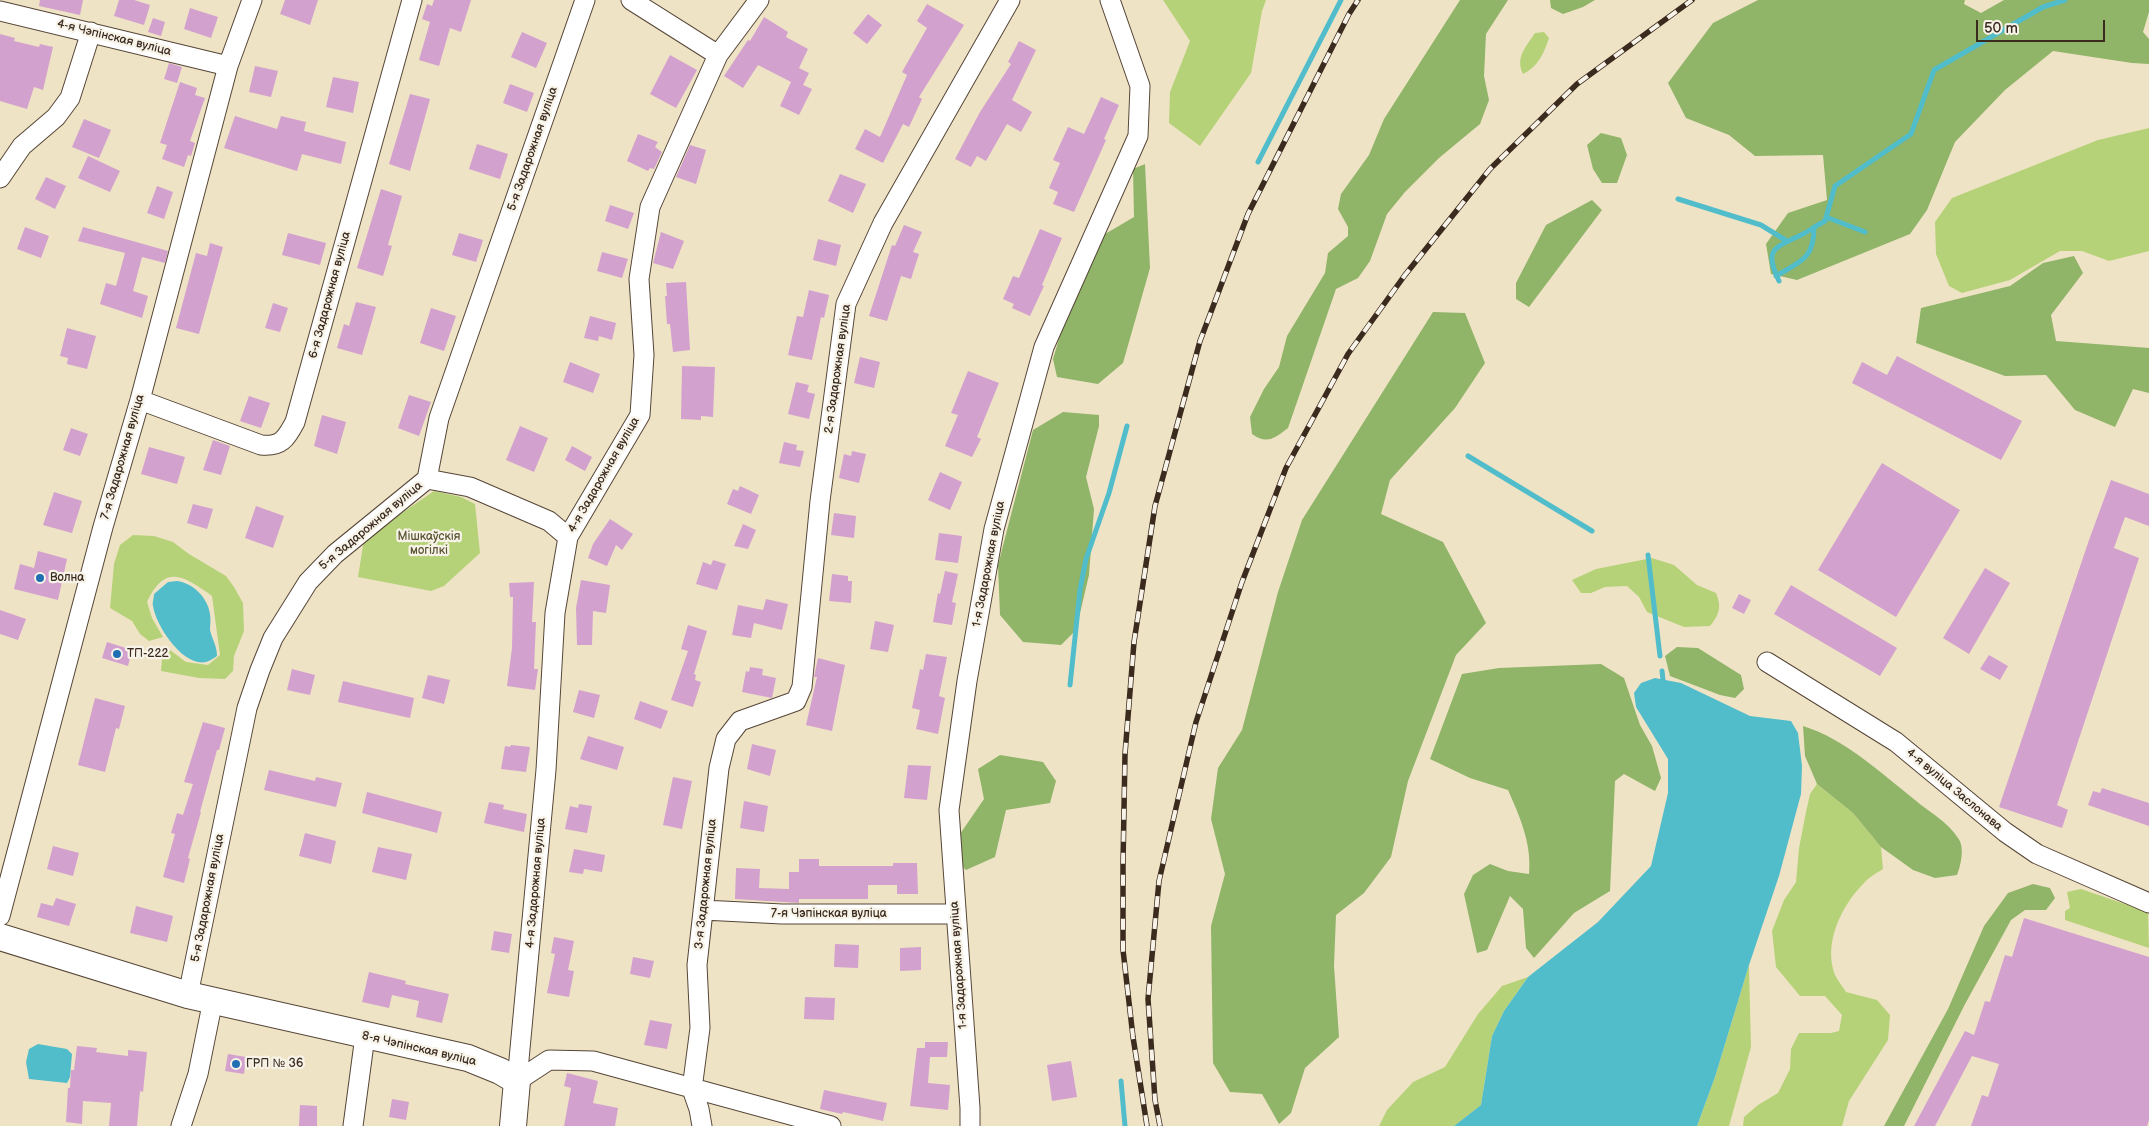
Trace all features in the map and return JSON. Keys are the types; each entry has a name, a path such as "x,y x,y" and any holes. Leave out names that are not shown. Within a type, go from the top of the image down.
{"main road":[{"name":"8-я Чэпінская вуліца","path":"0,937 188,994 365,1036 468,1058 500,1071 517,1081"},
{"name":"4-я Задарожная вуліца","path":"513,1126 517,1081"}],"street":[{"name":"7-я Задарожная вуліца","path":"0,916 103,528 140,400 228,66 252,0"},
{"name":"6-я Задарожная вуліца","path":"140,400 261,445 273,446 287,437 295,422 412,0"},
{"name":"5-я Задарожная вуліца","path":"188,994 247,708 260,670 273,638 308,582 335,554 427,479 439,418 586,0"},
{"path":"631,0 718,55"},
{"name":"4-я Задарожная вуліца","path":"517,1081 546,770 555,613 568,537 640,415 644,355 639,279 650,207 718,55 759,0"},
{"name":"2-я Задарожная вуліца","path":"802,688 820,501 846,304 883,223 1010,0"},
{"name":"1-я Задарожная вуліца","path":"970,1126 949,810 967,681 994,529 1044,347 1138,136 1140,86 1110,0"},
{"name":"4-я Чэпінская вуліца","path":"0,11 228,66"},
{"path":"0,178 22,146 56,117 70,98 91,32"},
{"path":"427,479 470,487 549,520 568,537"},
{"name":"4-я вуліца Заслонава","path":"1767,662 1896,742 2005,832 2037,854 2149,903"},
{"name":"3-я Задарожная вуліца","path":"702,1126 692,1088 700,1028 697,965 719,768 726,739 740,721 796,701 802,688"},
{"name":"7-я Чэпінская вуліца","path":"703,910 782,914 955,914"},
{"path":"181,1126 198,1074 213,1000"},
{"path":"352,1126 365,1036"},
{"path":"517,1081 549,1060 593,1061 831,1126"}],"green space":[{"path":"1163,0 1266,0 1262,11 1251,73 1200,146 1169,123 1170,92 1190,41"},
{"path":"1460,0 1508,0 1486,34 1484,76 1489,100 1480,124 1439,158 1405,192 1387,214 1370,261 1358,278 1336,289 1288,428 1271,439 1267,440 1257,437 1252,434 1250,417 1264,389 1279,367 1287,336 1325,273 1328,253 1348,236 1348,227 1338,209 1341,194 1369,155 1384,119"},
{"path":"1550,0 1595,0 1583,7 1563,14 1551,8"},
{"path":"1758,0 1965,0 1964,4 1981,13 2004,0 2149,0 2149,12 2143,32 2149,39 2149,64 2053,51 2005,90 1955,142 1927,210 1910,234 1797,280 1771,274 1766,244 1788,213 1827,200 1823,155 1755,156 1729,135 1686,118 1668,83 1713,23"},
{"path":"1544,32 1549,38 1543,54 1533,68 1523,74 1520,62 1525,48 1535,33"},
{"path":"2149,128 2149,251 2109,261 2082,251 2060,251 2010,280 1962,293 1949,286 1936,254 1935,222 1952,198 2098,140"},
{"path":"1601,133 1621,138 1627,155 1617,183 1602,183 1593,169 1587,145"},
{"path":"1145,164 1150,268 1123,363 1098,384 1057,377 1053,359 1064,322 1100,237 1134,217 1133,169"},
{"path":"1592,200 1602,210 1529,307 1516,299 1516,283 1546,225"},
{"path":"2074,256 2083,273 2051,315 2056,341 2149,348 2149,393 2133,389 2115,427 2075,410 2046,375 2005,376 1916,343 1921,308 2010,286 2043,263"},
{"path":"1433,312 1465,313 1485,363 1455,408 1390,480 1381,514 1443,542 1486,623 1456,655 1408,781 1391,857 1364,893 1336,915 1334,966 1339,1037 1305,1068 1291,1113 1279,1124 1262,1094 1230,1092 1213,1063 1211,926 1225,874 1211,819 1218,768 1242,730 1278,592 1302,520"},
{"path":"1063,412 1099,415 1099,426 1086,477 1094,509 1089,575 1076,630 1061,645 1023,642 1000,615 998,565 1033,430"},
{"name":"Мішкаўскія могілкі","path":"434,491 461,497 475,504 480,553 444,586 431,591 358,577 364,539"},
{"path":"133,535 154,536 173,542 226,576 234,587 243,603 244,631 234,656 233,671 225,679 199,678 161,671 162,659 170,650 186,662 208,665 220,655 212,596 193,583 176,577 168,578 161,582 154,590 147,602 152,618 163,637 149,641 140,634 132,621 110,608 114,564 120,545"},
{"path":"1652,558 1674,565 1697,585 1716,593 1719,611 1710,626 1684,627 1647,612 1639,597 1627,586 1605,587 1591,593 1581,593 1572,580 1596,569"},
{"path":"1677,647 1698,648 1741,675 1744,689 1735,698 1720,695 1670,676 1665,656"},
{"path":"1601,664 1624,678 1640,725 1652,746 1661,778 1655,791 1624,774 1615,781 1610,891 1574,913 1534,958 1526,948 1523,909 1510,896 1487,950 1477,953 1464,894 1473,875 1490,864 1508,871 1529,874 1529,852 1517,810 1508,790 1470,778 1430,759 1462,674 1499,668"},
{"path":"1803,726 1848,748 1949,827 1958,838 1962,851 1957,875 1935,878 1913,870 1881,847 1853,813 1817,784 1805,756"},
{"path":"1000,755 1043,762 1056,781 1050,803 1006,810 995,857 966,870 959,863 960,834 984,799 978,769"},
{"path":"1817,784 1853,813 1881,847 1883,869 1866,881 1848,903 1836,926 1831,951 1835,975 1846,992 1877,1000 1890,1015 1888,1040 1849,1101 1842,1126 1743,1126 1744,1117 1758,1105 1778,1093 1790,1069 1791,1049 1799,1033 1831,1033 1839,1031 1842,1015 1825,996 1800,996 1776,967 1772,931 1784,900 1796,882 1799,848 1806,812 1810,794"},
{"path":"2033,884 2050,888 2055,898 2046,910 2025,910 2011,920 1964,1006 1904,1126 1884,1126 1948,1009 1984,926 2008,893"},
{"path":"2081,889 2148,912 2149,948 2065,920 2065,911 2070,908 2067,892"},
{"path":"1749,965 1751,1047 1729,1126 1697,1126 1715,1077"},
{"path":"1528,977 1504,1011 1492,1036 1481,1105 1454,1126 1379,1126 1387,1110 1413,1082 1445,1067 1478,1014 1502,986"}],"water":[{"path":"177,581 189,585 199,592 209,608 210,630 217,656 206,662 197,662 180,652 165,634 155,614 153,605 154,594 168,582"},
{"path":"1655,678 1681,683 1750,716 1791,721 1798,733 1802,766 1801,794 1779,876 1749,965 1715,1077 1697,1126 1454,1126 1481,1105 1492,1036 1504,1011 1528,977 1598,922 1651,866 1668,793 1668,759 1636,707 1634,693 1641,683"},
{"path":"38,1044 67,1049 72,1054 70,1077 67,1083 29,1079 26,1062 29,1049"}],"building":[{"path":"40,0 83,0 80,15 39,6"},
{"path":"119,0 134,0 150,5 144,25 114,16"},
{"path":"285,0 318,0 310,25 280,14"},
{"path":"434,0 471,0 461,32 450,28 439,66 419,60 430,22 422,19 427,4 432,6"},
{"path":"927,4 964,25 919,97 922,99 909,127 903,124 883,163 855,149 865,129 880,137 907,75 902,72 927,28 917,21"},
{"path":"190,8 218,17 211,38 184,29"},
{"path":"868,14 882,25 867,44 853,33"},
{"path":"764,17 788,32 786,37 808,49 799,68 809,73 803,85 812,89 799,115 780,106 791,82 758,65 743,88 724,76 748,40 750,41"},
{"path":"153,18 165,22 161,36 148,32"},
{"path":"522,32 547,43 536,68 511,57"},
{"path":"0,34 15,38 14,41 39,47 40,44 53,47 43,90 34,87 27,109 0,101"},
{"path":"1019,41 1036,50 1012,100 1032,112 1021,132 1007,124 986,161 977,156 971,167 955,159 980,112 1011,64 1008,62"},
{"path":"670,55 697,70 676,108 650,94"},
{"path":"169,63 182,67 177,83 164,79"},
{"path":"255,66 278,71 271,97 249,92"},
{"path":"333,77 359,82 353,113 326,107"},
{"path":"180,82 197,88 195,95 205,98 190,141 195,143 191,156 188,155 184,167 162,159 167,145 160,143"},
{"path":"510,84 534,93 527,112 503,103"},
{"path":"410,94 430,99 410,171 389,164"},
{"path":"1101,97 1119,105 1104,139 1106,140 1074,212 1053,204 1058,192 1049,188 1060,163 1053,160 1068,127 1084,134"},
{"path":"235,116 277,129 281,116 306,122 304,131 346,142 341,164 302,154 297,171 224,148"},
{"path":"84,119 111,130 99,158 72,147"},
{"path":"638,134 658,142 655,147 662,152 654,169 650,168 648,171 627,161"},
{"path":"477,144 508,154 500,179 469,169"},
{"path":"690,145 706,150 696,184 676,177"},
{"path":"88,156 120,171 110,192 78,178"},
{"path":"840,174 866,184 853,213 828,201"},
{"path":"46,177 66,186 55,209 35,199"},
{"path":"157,186 173,192 164,219 147,213"},
{"path":"381,189 402,196 388,245 392,246 383,276 357,268"},
{"path":"610,205 634,213 628,229 605,221"},
{"path":"904,225 922,232 913,252 919,254 911,279 901,276 887,321 869,316 892,245 895,246"},
{"path":"25,227 49,236 41,258 17,249"},
{"path":"83,227 168,251 165,263 142,257 133,291 148,296 142,318 100,304 106,283 116,286 125,253 78,241"},
{"path":"1040,229 1062,238 1042,285 1044,286 1030,316 1012,308 1014,304 1003,299 1013,276 1019,278"},
{"path":"661,232 684,241 673,269 653,263"},
{"path":"288,233 326,243 320,265 282,255"},
{"path":"459,233 483,240 476,262 452,255"},
{"path":"818,239 841,245 836,266 813,260"},
{"path":"210,243 223,247 199,334 176,328 196,253 207,256"},
{"path":"602,252 628,259 622,278 597,271"},
{"path":"686,282 690,350 673,352 670,324 667,324 666,283"},
{"path":"809,290 829,295 824,318 821,317 812,360 788,355 797,316 803,317"},
{"path":"356,302 376,307 362,355 337,348 344,324 349,326"},
{"path":"273,303 288,308 280,332 265,328"},
{"path":"431,308 456,316 444,351 420,343"},
{"path":"590,316 616,323 612,340 599,336 598,341 584,338"},
{"path":"67,328 96,336 87,369 67,364 68,358 60,356"},
{"path":"1897,356 2022,421 2001,460 1852,383 1862,362 1887,375"},
{"path":"860,357 880,362 874,388 854,383"},
{"path":"570,362 600,374 593,393 563,382"},
{"path":"682,366 715,367 713,417 701,416 701,420 681,419"},
{"path":"968,371 999,383 977,437 981,439 972,457 945,446 958,415 951,413"},
{"path":"796,382 809,385 807,392 815,394 809,419 788,414"},
{"path":"409,395 431,402 419,436 398,428"},
{"path":"249,396 270,403 261,428 240,421"},
{"path":"322,415 346,422 337,454 314,446"},
{"path":"520,426 548,438 534,472 506,460"},
{"path":"71,428 88,434 80,456 63,450"},
{"path":"213,440 230,446 221,475 203,470"},
{"path":"784,442 797,445 796,450 804,451 800,467 779,463"},
{"path":"572,446 592,457 585,471 565,460"},
{"path":"149,447 185,457 177,484 141,474"},
{"path":"852,451 866,454 859,483 839,478 844,454 851,456"},
{"path":"1882,463 1960,510 1896,617 1818,570"},
{"path":"940,472 962,482 950,510 928,500"},
{"path":"2111,480 2149,494 2149,526 2125,517 2114,548 2139,558 2057,805 2068,810 2062,828 1999,807"},
{"path":"740,486 759,495 751,514 727,504 733,489 738,491"},
{"path":"54,492 82,501 72,533 43,525"},
{"path":"193,504 213,509 207,529 187,523"},
{"path":"256,506 284,516 273,548 245,538"},
{"path":"834,513 856,516 854,538 831,535"},
{"path":"610,519 633,534 622,550 616,545 607,566 588,558 593,544"},
{"path":"743,524 756,530 748,549 734,546"},
{"path":"939,533 962,536 958,563 935,560"},
{"name":"Волна","path":"38,551 67,559 58,600 14,589 20,564 34,568"},
{"path":"713,560 726,564 717,590 696,584 703,562 711,565"},
{"path":"1985,568 2010,583 1969,654 1943,638"},
{"path":"945,571 958,574 952,602 956,603 952,625 933,622 938,593 940,594"},
{"path":"832,574 848,576 848,581 852,581 851,603 829,601"},
{"path":"581,580 610,585 606,613 593,611 592,645 577,645 576,608"},
{"path":"534,582 532,622 536,622 534,669 538,669 535,690 507,686 512,648 513,597 510,597 509,583"},
{"path":"1791,585 1897,648 1880,676 1774,614"},
{"path":"1739,594 1751,600 1744,614 1732,608"},
{"path":"766,599 788,604 782,630 754,623 751,638 732,635 738,605 763,610"},
{"path":"0,610 26,619 18,640 0,634"},
{"path":"875,621 894,625 888,652 870,649"},
{"path":"688,625 707,631 694,674 696,675 695,680 701,682 693,707 671,700 688,651 681,649"},
{"name":"ТП-222","path":"107,642 132,650 128,666 102,658"},
{"path":"926,654 947,657 939,696 945,698 938,734 916,729 920,710 912,708 920,669 923,670"},
{"path":"1989,655 2008,666 2000,680 1980,669"},
{"path":"818,658 845,665 832,731 806,725 817,677 814,677"},
{"path":"750,667 763,669 762,675 776,678 772,698 742,692 746,671 749,672"},
{"path":"292,669 315,675 310,695 287,690"},
{"path":"428,675 450,680 444,704 422,698"},
{"path":"343,681 414,698 410,718 338,702"},
{"path":"579,690 600,695 594,718 573,712"},
{"path":"95,698 125,706 119,729 116,728 105,772 78,765"},
{"path":"640,701 668,711 661,729 634,719"},
{"path":"203,722 225,728 200,812 188,858 190,859 184,883 163,877 175,834 171,833 177,813 183,815 193,784 184,782"},
{"path":"588,736 624,747 617,770 580,759"},
{"path":"752,744 776,750 770,776 747,769"},
{"path":"511,745 530,747 526,772 501,769 505,746 510,747"},
{"path":"908,765 931,766 927,800 904,798"},
{"path":"269,770 315,781 316,777 342,783 336,807 264,790"},
{"path":"673,777 692,781 682,829 663,825"},
{"path":"2102,788 2149,803 2149,826 2088,805 2093,791 2100,793"},
{"path":"367,792 442,812 437,833 362,813"},
{"path":"744,801 768,806 764,832 740,828"},
{"path":"489,802 504,805 503,809 527,814 524,832 484,823"},
{"path":"579,804 592,806 587,833 565,829 570,806 578,808"},
{"path":"305,833 336,841 331,864 299,856"},
{"path":"53,846 79,853 73,876 47,869"},
{"path":"378,847 412,854 406,880 372,872"},
{"path":"574,849 605,855 602,872 584,869 583,874 569,872"},
{"path":"799,859 819,859 819,866 893,866 893,863 917,863 918,894 897,894 897,885 868,885 868,899 799,899 799,903 735,899 736,868 760,869 759,888 789,889 789,872 799,872"},
{"path":"56,898 76,904 69,926 37,917 41,903 53,906"},
{"path":"136,906 173,916 167,942 130,933"},
{"path":"2024,918 2149,957 2149,1120 2147,1126 1971,1126 1982,1095 1988,1097 1999,1064 1972,1056 1935,1126 1914,1126 1965,1031 1974,1035 1985,1001 1990,1002 2005,955 2012,957"},
{"path":"494,931 512,934 509,953 491,950"},
{"path":"554,937 574,941 568,970 574,971 569,997 547,993 555,954 551,953"},
{"path":"835,944 859,945 858,968 834,967"},
{"path":"921,947 921,970 900,971 900,948"},
{"path":"633,957 654,961 650,978 630,974"},
{"path":"369,972 406,981 405,984 449,994 442,1023 416,1017 419,1001 392,995 389,1008 362,1002"},
{"path":"805,997 835,998 834,1020 804,1019"},
{"path":"650,1020 672,1024 667,1049 644,1045"},
{"path":"925,1042 948,1042 947,1057 930,1057 928,1083 950,1085 948,1110 910,1106 917,1048 925,1048"},
{"path":"77,1046 97,1048 96,1052 128,1056 128,1050 147,1052 143,1092 140,1091 137,1126 109,1126 111,1103 83,1101 82,1124 66,1122 68,1088 70,1088 71,1070 74,1070"},
{"name":"ГРП № 36","path":"228,1054 246,1057 244,1074 225,1071"},
{"path":"1071,1061 1077,1097 1052,1101 1047,1065"},
{"path":"567,1073 598,1081 593,1103 618,1108 615,1126 564,1126 571,1088 564,1086"},
{"path":"824,1090 887,1103 883,1121 820,1109"},
{"path":"392,1099 409,1102 406,1120 389,1117"},
{"path":"300,1105 317,1106 317,1126 299,1126"}],"waterway":[{"path":"1258,162 1341,0"},
{"path":"1779,281 1772,262 1774,250 1825,221 1835,186 1911,134 1934,70 2043,7 2065,0"},
{"path":"1678,199 1761,225 1787,241"},
{"path":"1826,217 1865,232"},
{"path":"1776,276 1799,262 1809,253 1812,246 1814,227"},
{"path":"1070,685 1080,590 1086,559 1109,493 1127,426"},
{"path":"1468,456 1592,531"},
{"path":"1648,555 1660,656"},
{"path":"1662,671 1663,680"},
{"path":"1121,1081 1125,1126"}],"railway":[{"path":"1147,1126 1133,1037 1123,950 1123,864 1125,754 1134,642 1155,506 1200,341 1248,214 1349,14 1358,0"},
{"path":"1160,1126 1155,1100 1148,999 1159,881 1196,722 1242,582 1286,468 1348,354 1405,275 1490,169 1577,84 1692,0"}],"place":[{"name":"Волна","path":"40,578"},
{"name":"ТП-222","path":"117,654"},
{"name":"ГРП № 36","path":"236,1064"}]}
